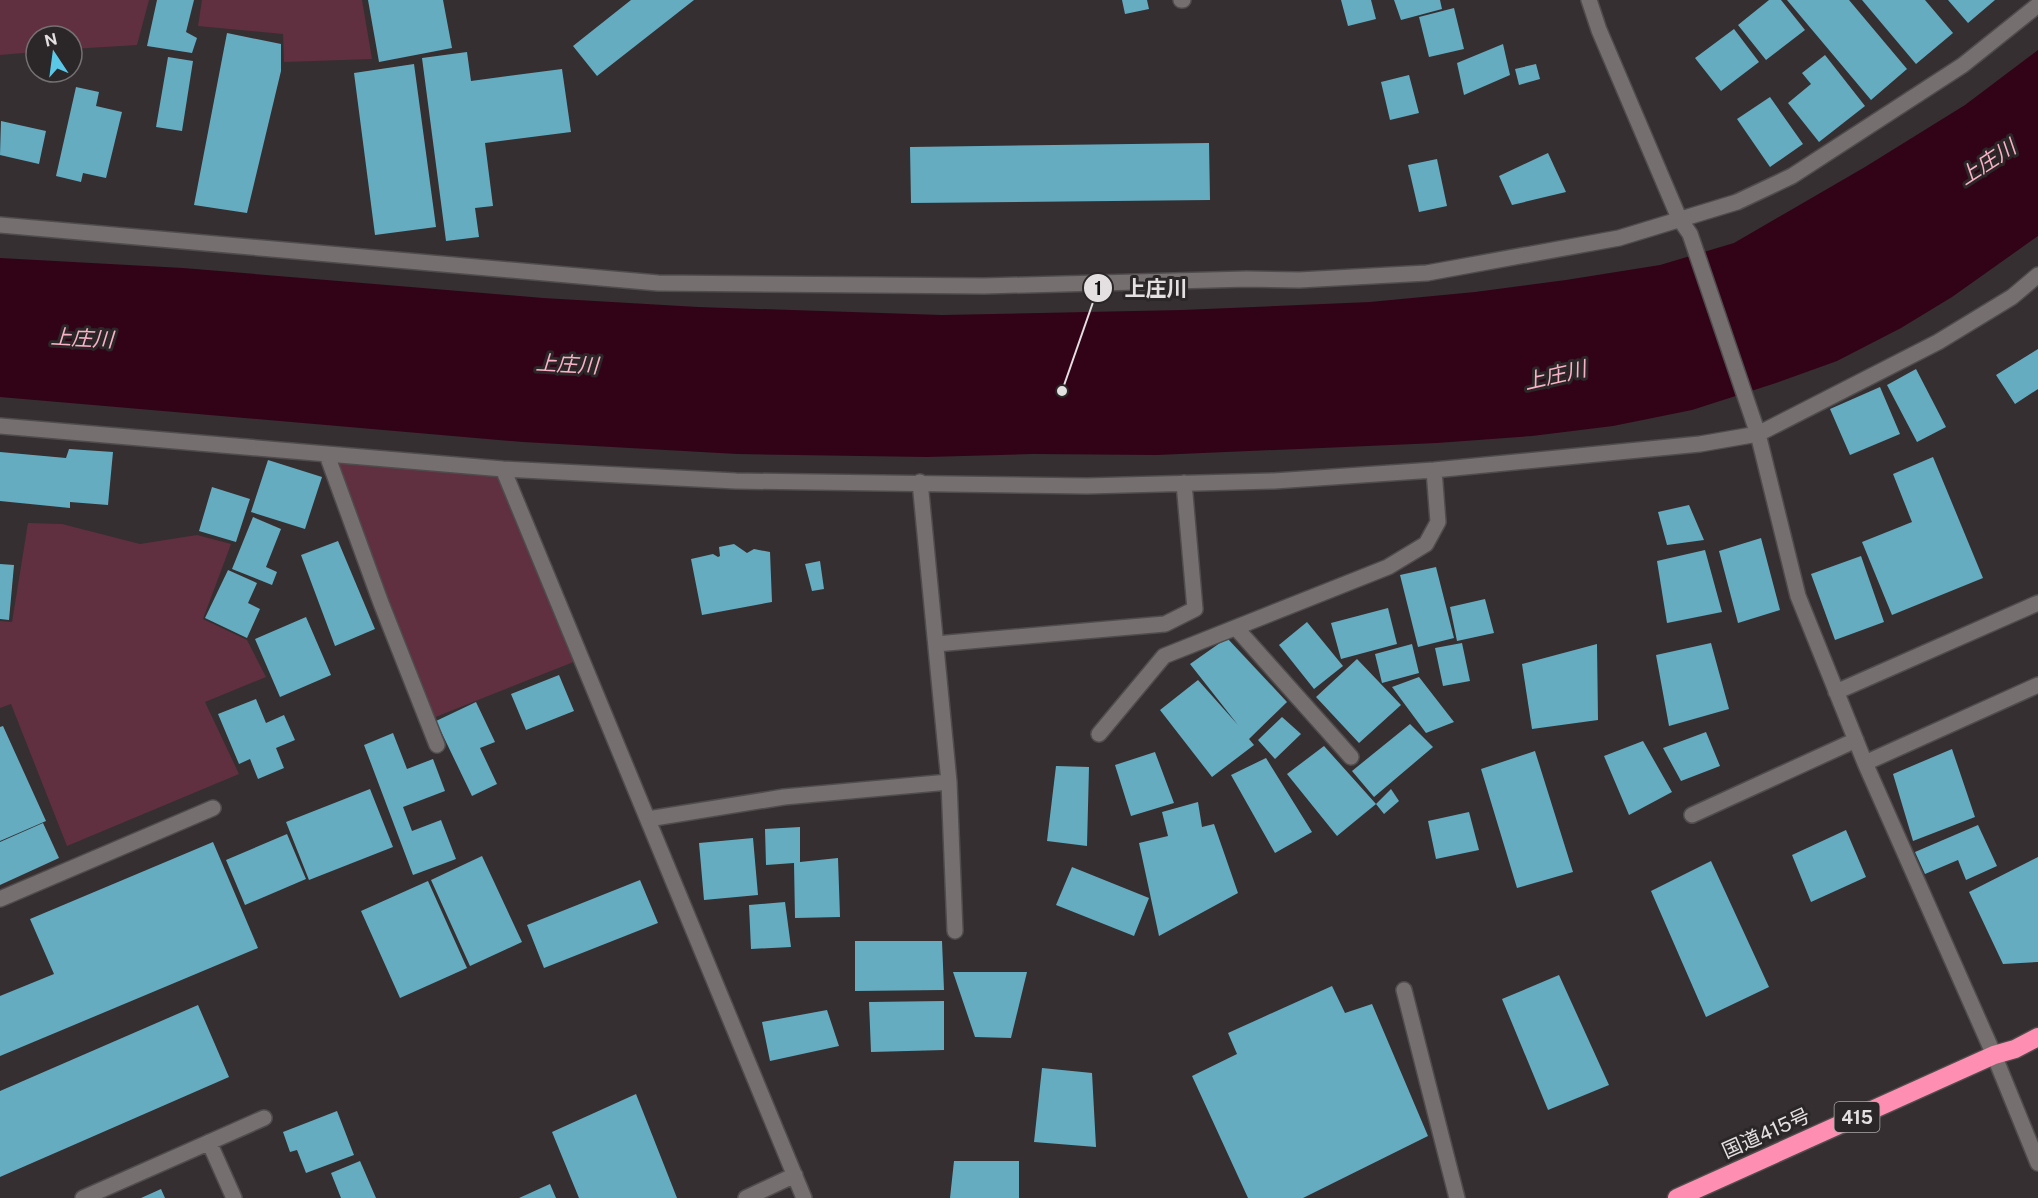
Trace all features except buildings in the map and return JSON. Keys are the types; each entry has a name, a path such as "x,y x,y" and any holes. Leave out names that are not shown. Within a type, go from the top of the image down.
{"highway":[{"name":"国道415号","path":"1677,1198 2038,1037"}],"street":[{"path":"1589,0 1599,30 1679,218 1690,234 1755,428 1798,596 1865,763 1994,1055 2038,1163"},
{"path":"0,225 658,283 984,286 1299,280 1427,273 1619,238 1737,202 1792,176 1963,65 2038,5"},
{"path":"0,426 503,469 736,481 1087,486 1274,481 1434,470 1700,444 1755,428 1938,342 2012,297 2038,274"},
{"path":"327,455 381,603 437,745"},
{"path":"503,469 804,1198"},
{"path":"1099,734 1164,656 1388,567 1426,544 1438,522 1434,470"},
{"path":"920,482 949,782 955,931"},
{"path":"936,644 1165,624 1195,609 1184,483"},
{"path":"1836,692 2038,603"},
{"path":"1236,628 1351,757"},
{"path":"1865,763 2038,685"},
{"path":"1692,815 1856,740"},
{"path":"648,819 784,796 949,782"},
{"path":"0,899 213,808"},
{"path":"1404,990 1457,1198"},
{"path":"89,1197 264,1118"},
{"path":"209,1142 234,1198"},
{"path":"746,1198 795,1175"}],"shaded area":[{"path":"0,0 149,0 137,45 84,48 84,24 24,24 24,53 0,55"},
{"path":"202,0 362,0 372,59 284,62 283,34 198,26"},
{"path":"334,461 499,472 576,661 433,718"},
{"path":"28,523 62,524 140,544 197,535 231,544 203,619 247,640 266,677 205,702 239,774 67,846 11,704 0,708 0,621 12,622"}],"water":[{"path":"2038,50 2038,236 1952,297 1901,328 1837,361 1692,410 1613,426 1532,436 1437,443 1157,455 1033,454 927,457 737,454 523,442 0,397 0,258 183,268 543,298 698,307 942,315 1182,310 1370,302 1475,292 1660,265 1734,243 1865,167 1965,105"}],"place":[{"name":"上庄川","path":"1062,391"}]}
